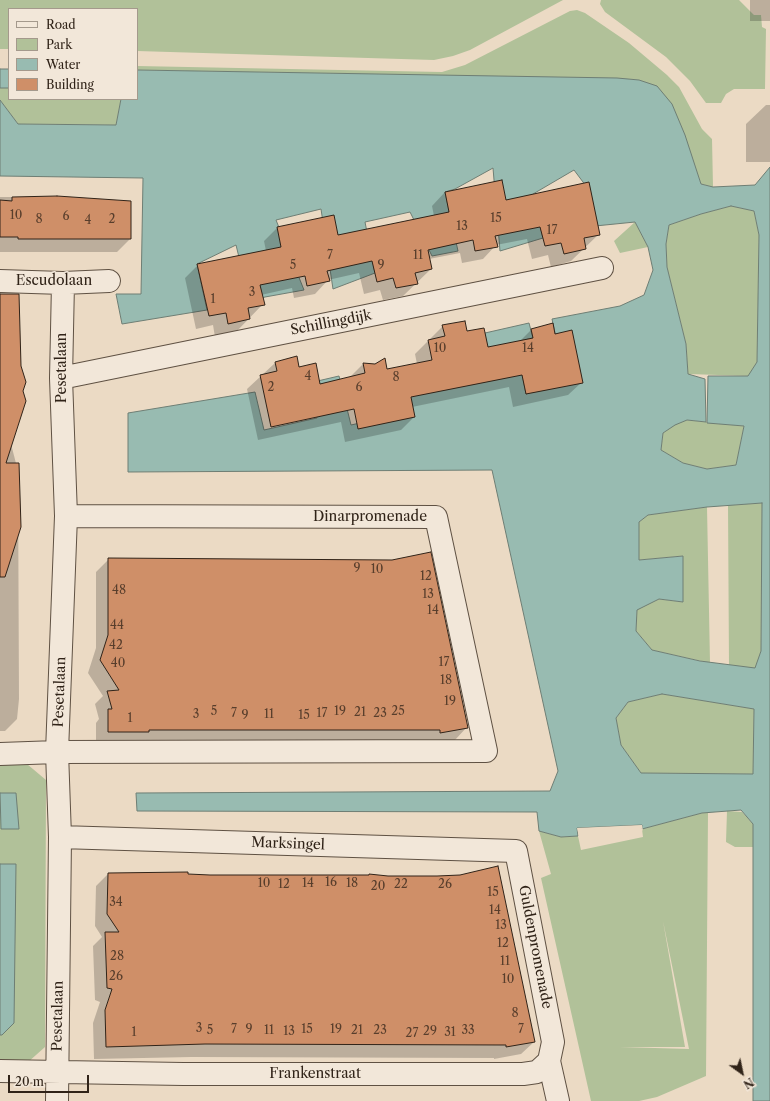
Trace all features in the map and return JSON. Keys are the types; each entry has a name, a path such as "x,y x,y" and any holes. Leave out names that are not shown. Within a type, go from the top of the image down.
{"street":[{"name":"Schillingdijk","path":"61,378 602,268"},
{"name":"Escudolaan","path":"0,281 62,283 109,281"},
{"name":"Pesetalaan","path":"57,1101 60,837 58,752 66,516 61,378 62,283"},
{"name":"Dinarpromenade","path":"58,752 486,751 436,517 66,516"},
{"path":"0,754 58,752"},
{"name":"Marksingel","path":"60,837 516,851"},
{"name":"Guldenpromenade","path":"516,851 551,1051 558,1101"},
{"name":"Frankenstraat","path":"0,1071 183,1074 523,1074 537,1072 551,1051"}],"green space":[{"path":"0,0 563,0 470,50 453,56 434,60 138,51 138,8 8,8 8,49 0,49"},
{"path":"601,0 739,0 754,15 761,15 762,27 766,29 765,89 734,89 726,94 721,103 706,103 690,81 666,57 605,12 600,4"},
{"path":"577,10 585,13 629,43 679,87 702,129 712,139 713,187 701,184 679,121 639,80 138,70 138,66 442,72 465,65 570,11"},
{"path":"0,88 8,88 8,100 121,100 116,125 18,124 0,100"},
{"path":"731,206 754,211 759,235 757,362 749,376 688,374 686,344 667,267 666,244 669,225"},
{"path":"635,222 648,247 620,253 614,241"},
{"path":"687,420 744,426 736,465 707,469 683,463 661,450 663,433 675,424"},
{"path":"762,503 761,651 755,669 729,665 728,505"},
{"path":"707,507 710,663 652,650 636,631 637,609 659,599 683,602 683,556 639,560 639,522 648,515"},
{"path":"662,694 754,709 753,774 641,773 621,745 616,718 628,702"},
{"path":"0,764 27,764 46,780 45,1047 27,1063 0,1063"},
{"path":"727,811 742,812 753,824 753,847 735,847 726,842"},
{"path":"702,813 708,813 706,1076 657,1097 639,1101 591,1101 541,878 551,874 539,831 561,837 578,836 581,850 643,837 642,829","holes":["663,921 689,1049 620,1047 685,1047"]}],"water":[{"path":"0,69 8,69 8,88 0,88"},
{"path":"138,70 617,78 639,80 657,86 672,104 685,135 701,184 713,187 755,185 770,167 770,1101 753,1101 753,824 741,810 702,813 642,829 642,825 577,828 578,836 561,837 539,831 537,812 137,811 136,793 550,791 558,771 492,470 128,472 128,413 255,392 264,430 317,418 309,383 339,376 351,425 404,413 395,375 426,368 485,333 529,323 533,338 516,342 526,394 570,379 552,319 620,306 644,295 653,270 648,247 635,222 595,226 586,186 574,170 533,194 543,238 500,251 493,168 455,189 445,192 458,251 432,256 410,212 365,222 375,273 333,289 321,209 276,220 304,290 265,297 250,302 236,245 197,264 207,310 122,324 116,294 141,294 143,178 0,176 0,100 18,124 116,125 121,100 138,100","holes":["731,206 754,211 759,235 757,362 748,376 708,376 707,423 744,426 736,465 707,469 683,463 661,450 663,433 675,425 687,420 706,422 705,379 688,374 686,344 667,267 666,244 669,225","762,503 761,651 755,668 700,661 652,650 636,631 637,610 659,599 683,602 683,556 639,560 639,522 648,515 707,507","662,694 754,709 753,774 641,773 621,745 616,718 628,702"]},
{"path":"0,793 16,793 19,829 1,829"},
{"path":"0,864 16,864 14,1023 2,1035 0,1035"}],"pier":[{"path":"642,825 643,831 640,827 579,830 579,838 577,828"}],"building":[{"path":"502,180 506,200 589,182 600,235 584,238 586,249 564,254 561,243 545,246 540,227 495,236 498,247 475,251 473,240 428,250 432,269 415,273 418,284 396,288 393,278 377,282 372,261 327,271 330,281 307,286 305,276 260,285 265,305 248,308 250,319 228,324 226,313 209,316 197,264 281,247 277,227 334,215 338,235 449,212 445,192"},
{"path":"57,196 131,201 131,239 18,239 18,237 0,237 0,200 12,201 12,197"},
{"path":"0,294 19,294 21,366 26,382 23,391 26,401 6,463 19,463 21,527 5,577 0,577"},
{"path":"465,321 467,331 484,328 488,347 533,338 531,329 553,323 555,334 572,330 583,383 526,394 522,375 411,397 415,417 358,429 354,409 271,427 260,375 277,371 275,362 297,356 299,367 316,363 320,384 365,373 363,363 375,364 385,358 387,369 432,360 428,340 445,336 442,325"},
{"path":"431,552 468,728 440,733 440,730 149,730 149,732 108,732 108,709 112,709 107,691 119,690 100,660 108,635 108,558 392,560"},
{"path":"498,866 535,1042 506,1047 506,1045 205,1044 106,1047 105,1010 112,989 107,988 105,932 119,932 107,914 108,873 188,872 188,874 210,875 369,874 388,876 437,876 460,875"}]}
